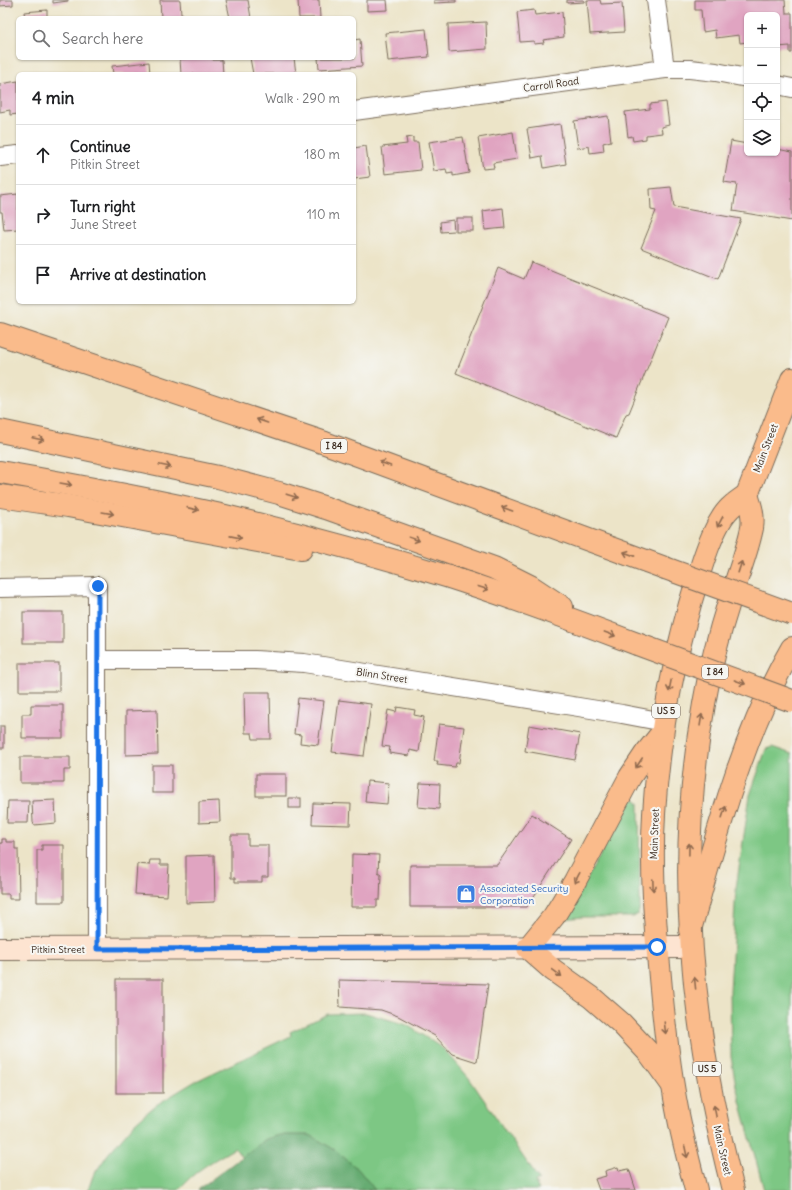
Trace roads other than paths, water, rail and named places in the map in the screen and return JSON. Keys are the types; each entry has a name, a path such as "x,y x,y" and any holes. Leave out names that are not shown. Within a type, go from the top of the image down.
{"highway":[{"name":"I 84","path":"0,334 325,443 792,614"},
{"name":"Main Street","path":"696,1190 686,1152 673,1086 664,1020 653,896 653,827 656,781 663,727 671,685 680,645 706,553 716,530 730,507 747,495 792,379"},
{"path":"0,431 234,480 279,492 494,568 518,579 541,593 564,608 584,624"},
{"name":"I 84","path":"0,472 143,498 224,516 308,537 446,576 584,624 792,701"},
{"name":"Main Street","path":"733,1190 717,1122 700,1021 691,938 688,882 689,836 697,748 708,684 718,641 752,528 752,510 747,495"},
{"path":"0,496 46,502 127,516 446,576"},
{"path":"691,938 723,815 743,756 772,686 792,648"},
{"path":"663,727 630,777 558,910 528,948 553,970 591,996 621,1023 650,1054 673,1086"}],"main road":[{"name":"Pitkin Street","path":"0,949 657,947 691,938"}],"street":[{"path":"656,0 665,68"},
{"name":"Carroll Road","path":"356,111 665,68 716,72 744,77"},
{"path":"780,86 792,88"},
{"path":"0,157 16,155"},
{"path":"0,588 98,586 97,949"},
{"name":"Blinn Street","path":"98,660 255,660 304,663 622,714 663,727"}],"place":[{"name":"Associated Security Corporation","path":"466,894"}]}
